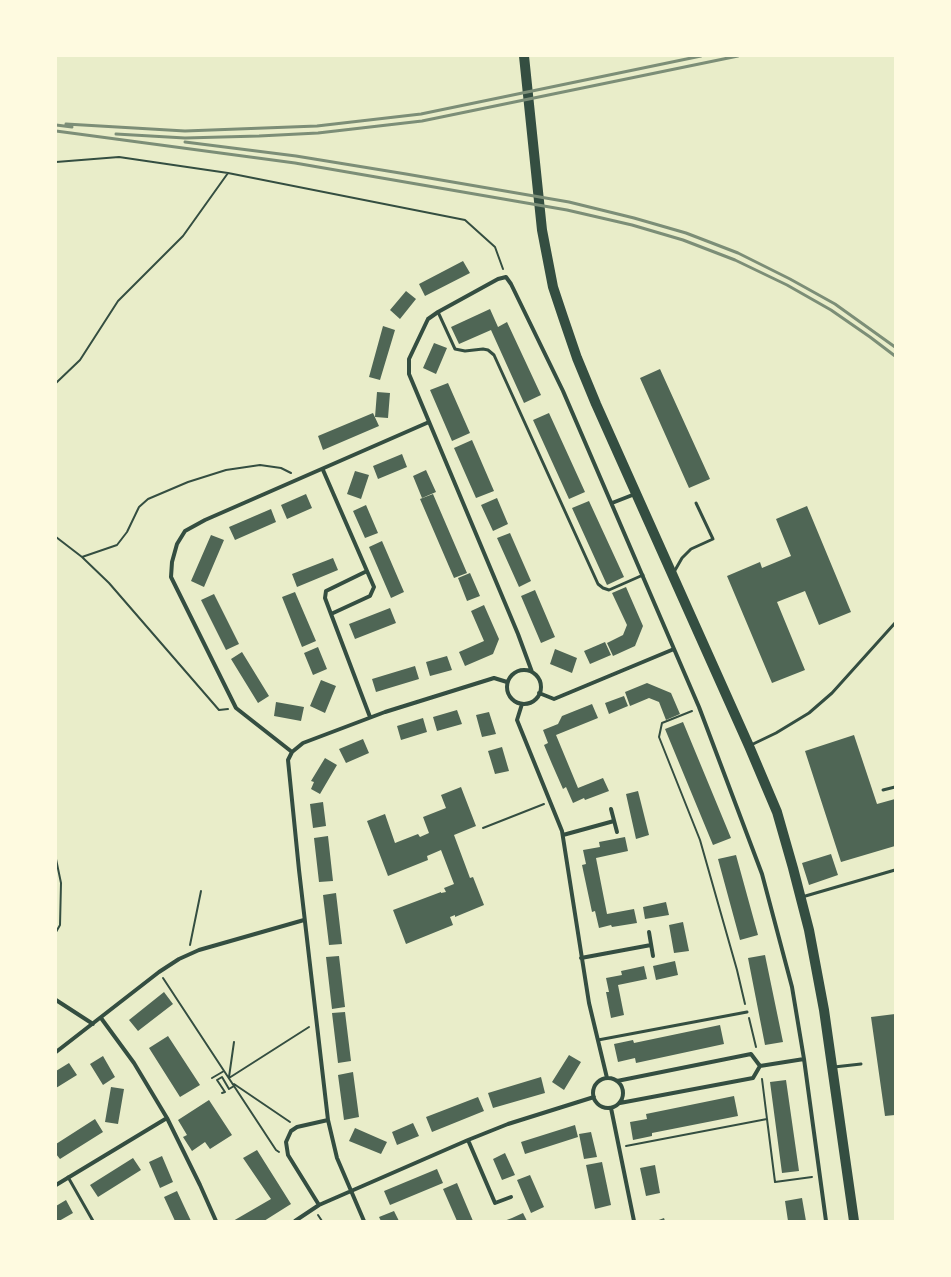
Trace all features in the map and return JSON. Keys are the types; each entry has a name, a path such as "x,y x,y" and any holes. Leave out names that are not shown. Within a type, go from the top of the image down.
{"main road":[{"path":"524,56 542,230 553,287 577,358 635,494 749,746 776,812 793,868 809,930 824,1010 854,1221"}],"street":[{"path":"532,672 525,670 519,671 510,677 507,682 507,689 511,699 522,704 532,702 539,693 540,683 532,672 518,634 409,374 409,359 428,319 498,279 506,277 512,284 563,391 643,575 699,707 762,874 792,987 804,1059 826,1221"},
{"path":"292,752 236,708 172,578 172,562 177,544 185,531 204,520 323,470 429,422"},
{"path":"323,470 374,587 370,596 331,614"},
{"path":"612,503 635,494"},
{"path":"367,571 326,591 325,598 370,717"},
{"path":"539,693 554,699 674,649"},
{"path":"364,1221 337,1158 328,1120 304,920 288,760 292,752 303,743 370,717 494,678 507,682"},
{"path":"522,704 517,720 563,835 589,1004 607,1078"},
{"path":"611,809 617,832"},
{"path":"563,835 614,821"},
{"path":"56,1052 159,972 179,959 199,950 304,920"},
{"path":"649,932 653,956"},
{"path":"581,958 651,945"},
{"path":"56,1000 93,1024"},
{"path":"101,1018 134,1063 167,1118 216,1221"},
{"path":"751,1054 760,1066 754,1078 620,1103 611,1108 601,1106 597,1103 594,1097 596,1085 607,1078 617,1081 751,1054"},
{"path":"760,1066 804,1059"},
{"path":"617,1081 623,1088 624,1094 620,1103"},
{"path":"295,1221 319,1205 468,1140 508,1124 594,1097"},
{"path":"611,1108 634,1221"},
{"path":"56,1185 167,1118"},
{"path":"319,1205 288,1155 286,1142 291,1131 297,1127 328,1120"},
{"path":"468,1140 495,1203 510,1197"}],"lane":[{"path":"438,312 455,349 464,352 483,349 488,350 494,355 598,584 609,590 643,575"},
{"path":"672,576 677,565 691,549 713,539 696,503"},
{"path":"749,746 776,733 809,713 832,693 895,623"},
{"path":"883,790 895,787"},
{"path":"800,898 895,870"},
{"path":"598,1040 747,1012"},
{"path":"832,1068 861,1064"},
{"path":"68,1177 93,1221"}],"path":[{"path":"56,162 119,157 228,173 464,220 495,247 506,277"},
{"path":"56,383 80,360 118,301 183,236 228,173"},
{"path":"82,557 117,545 127,532 139,507 148,499 188,482 226,470 260,465 281,468 303,478"},
{"path":"56,537 82,557 109,582 220,710 236,708"},
{"path":"699,707 662,723 659,737 700,840 737,970 760,1066 775,1182 820,1176"},
{"path":"483,828 550,802"},
{"path":"56,859 61,883 60,925 56,932"},
{"path":"190,954 189,941 201,891"},
{"path":"159,972 276,1150 288,1155"},
{"path":"229,1078 316,1023"},
{"path":"229,1078 234,1042"},
{"path":"212,1078 224,1071"},
{"path":"222,1093 225,1092 217,1080 222,1078 229,1089 234,1086"},
{"path":"232,1082 297,1127"},
{"path":"619,1147 768,1119"}],"building":[{"path":"463,261 470,273 425,296 419,284"},
{"path":"406,291 416,299 400,319 390,310"},
{"path":"490,309 498,327 507,322 541,395 524,403 491,330 459,344 451,327"},
{"path":"383,326 395,330 380,380 369,377"},
{"path":"434,343 447,348 436,374 423,368"},
{"path":"660,369 710,479 689,488 640,378"},
{"path":"448,383 470,433 452,441 430,390"},
{"path":"377,392 390,393 388,418 375,417"},
{"path":"373,413 379,426 323,450 318,436"},
{"path":"549,413 585,492 569,499 533,420"},
{"path":"472,440 494,491 476,498 454,448"},
{"path":"402,454 407,467 378,479 373,466"},
{"path":"426,470 436,492 422,498 413,476"},
{"path":"355,471 369,475 361,499 347,494"},
{"path":"306,494 312,508 287,519 281,505"},
{"path":"433,494 467,573 454,578 420,499"},
{"path":"497,498 508,524 493,531 481,505"},
{"path":"589,501 624,577 607,585 572,508"},
{"path":"366,505 378,533 365,538 353,511"},
{"path":"807,506 851,612 819,625 805,591 777,602 805,670 772,683 727,576 760,562 762,568 791,556 776,519"},
{"path":"271,509 276,522 235,540 229,527"},
{"path":"510,533 531,581 519,587 497,538"},
{"path":"211,535 224,540 204,587 191,581"},
{"path":"382,541 404,592 391,598 369,547"},
{"path":"333,558 338,570 297,587 292,574"},
{"path":"470,573 480,596 467,601 458,578"},
{"path":"626,587 643,626 635,646 613,656 607,643 623,635 627,625 612,593"},
{"path":"535,590 555,637 541,643 521,596"},
{"path":"295,592 316,641 302,647 282,597"},
{"path":"214,594 239,644 226,650 201,600"},
{"path":"484,605 499,639 493,654 465,666 459,652 484,641 471,611"},
{"path":"390,608 396,623 355,639 349,624"},
{"path":"605,642 611,655 590,664 584,651"},
{"path":"318,647 327,669 313,675 304,653"},
{"path":"555,649 577,658 572,673 550,664"},
{"path":"242,652 269,696 258,703 231,659"},
{"path":"447,656 452,670 430,676 426,662"},
{"path":"415,666 419,679 376,692 372,679"},
{"path":"321,680 336,686 325,713 310,706"},
{"path":"647,683 671,693 680,714 666,720 659,702 649,698 630,706 625,692"},
{"path":"624,696 628,706 609,714 605,703"},
{"path":"276,702 304,707 301,721 274,716"},
{"path":"592,704 598,718 556,735 578,788 603,778 609,791 585,800 584,798 573,803 566,787 563,789 544,745 548,743 543,730 558,724 562,716"},
{"path":"457,710 462,724 437,731 433,717"},
{"path":"489,712 496,734 482,737 476,715"},
{"path":"423,718 427,732 401,740 397,726"},
{"path":"683,722 731,838 713,845 665,729"},
{"path":"854,735 877,804 895,799 895,846 841,862 805,751"},
{"path":"363,739 369,753 346,763 339,749"},
{"path":"502,747 509,771 495,774 488,751"},
{"path":"325,758 337,765 320,794 311,789 314,782 311,781"},
{"path":"461,787 476,826 454,835 470,878 473,877 484,905 455,917 455,915 450,917 453,925 406,944 393,910 441,892 446,892 444,888 454,884 441,850 427,856 428,860 388,876 367,821 385,814 395,843 418,834 420,837 429,833 423,817 446,808 441,795"},
{"path":"638,791 649,835 636,839 626,794"},
{"path":"323,802 326,826 313,828 310,804"},
{"path":"328,836 333,881 319,882 314,838"},
{"path":"625,837 628,851 596,858 607,914 634,909 637,923 612,927 611,925 599,928 595,911 592,912 582,865 586,864 583,850 600,847 599,842"},
{"path":"831,854 838,875 809,885 802,863"},
{"path":"736,855 758,935 740,940 718,859"},
{"path":"336,893 342,944 329,945 323,895"},
{"path":"666,902 669,915 645,919 643,907"},
{"path":"683,922 689,951 674,953 669,925"},
{"path":"765,955 783,1042 765,1045 748,958"},
{"path":"339,956 345,1007 332,1009 326,957"},
{"path":"675,961 678,975 656,980 653,966"},
{"path":"644,966 647,979 618,985 624,1015 611,1018 606,992 609,992 606,978 622,975 621,971"},
{"path":"164,992 173,1004 138,1031 129,1020"},
{"path":"345,1012 351,1061 338,1063 332,1013"},
{"path":"895,1014 895,1115 885,1116 871,1017"},
{"path":"720,1025 724,1044 636,1063 635,1058 618,1062 614,1044 633,1040 634,1043"},
{"path":"168,1036 200,1085 180,1097 149,1048"},
{"path":"569,1055 581,1062 564,1090 552,1082"},
{"path":"103,1056 115,1077 103,1085 90,1064"},
{"path":"69,1063 77,1075 56,1088 56,1071"},
{"path":"353,1072 359,1117 344,1120 338,1075"},
{"path":"541,1077 545,1093 493,1108 488,1093"},
{"path":"786,1080 799,1171 782,1173 770,1082"},
{"path":"111,1087 124,1089 118,1124 105,1122"},
{"path":"734,1096 738,1116 652,1133 652,1136 633,1140 630,1122 647,1119 646,1114"},
{"path":"478,1097 484,1111 432,1132 426,1117"},
{"path":"209,1100 232,1135 210,1149 205,1142 192,1151 183,1137 187,1135 178,1120"},
{"path":"95,1119 103,1132 60,1159 56,1154 56,1144"},
{"path":"413,1123 419,1136 397,1145 392,1132"},
{"path":"575,1125 578,1137 525,1154 521,1142"},
{"path":"355,1128 387,1142 381,1154 349,1141"},
{"path":"591,1132 597,1157 584,1159 579,1134"},
{"path":"257,1150 291,1204 264,1221 233,1221 271,1199 243,1158"},
{"path":"505,1153 515,1175 502,1180 493,1159"},
{"path":"162,1156 173,1182 160,1188 149,1162"},
{"path":"133,1158 141,1170 98,1197 90,1185"},
{"path":"602,1162 611,1205 595,1209 586,1165"},
{"path":"655,1165 660,1193 646,1196 640,1168"},
{"path":"437,1169 443,1183 390,1205 384,1191"},
{"path":"530,1175 544,1207 531,1213 517,1180"},
{"path":"457,1183 473,1221 457,1221 443,1189"},
{"path":"177,1191 191,1221 175,1221 164,1197"},
{"path":"802,1198 806,1221 788,1221 785,1201"},
{"path":"66,1200 73,1213 59,1221 56,1221 56,1206"},
{"path":"394,1211 399,1221 381,1221 379,1217"},
{"path":"523,1213 527,1221 504,1221 512,1218"},
{"path":"664,1218 665,1221 656,1221"}],"railway":[{"path":"66,124 185,131 317,126 421,114 701,56"},
{"path":"116,134 185,138 259,136 318,133 422,121 738,56"},
{"path":"56,125 72,127"},
{"path":"56,131 295,163 567,210 632,225 683,240 735,260 787,285 831,310 895,356"},
{"path":"185,142 296,156 569,202 686,233 738,253 790,279 835,304 895,347"}]}
